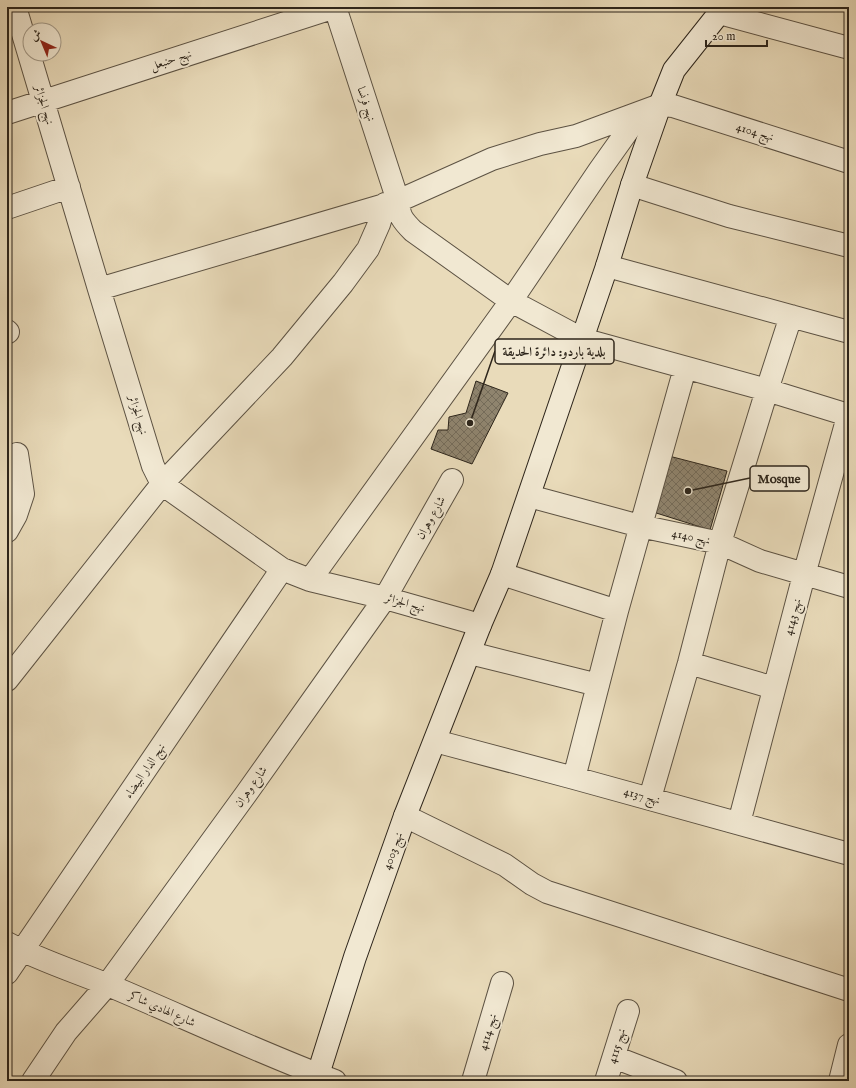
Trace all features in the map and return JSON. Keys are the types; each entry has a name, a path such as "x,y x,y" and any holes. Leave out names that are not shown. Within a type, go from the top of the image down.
{"street":[{"name":"نهج الجزائر","path":"15,7 153,466 162,484 282,569 310,580 385,598 480,625"},
{"name":"نهج حنبعل","path":"7,113 335,7"},
{"name":"نهج فرنسا","path":"335,7 391,202 399,213 403,222 413,231 510,301 582,339 849,414"},
{"path":"310,580 510,301 651,108 674,70 722,10 849,48"},
{"name":"نهج 4104","path":"651,108 673,106 849,162"},
{"path":"99,289 391,202 492,159 540,144 576,136 651,108"},
{"name":"نهج 4003","path":"323,1079 355,957 405,816 480,625 502,574 607,266 632,185 651,108"},
{"path":"632,185 729,216 849,246"},
{"path":"7,208 68,187"},
{"path":"8,679 162,484 282,357 343,284 368,249 391,202"},
{"path":"607,266 849,332"},
{"path":"650,798 689,663 720,543 791,316"},
{"path":"574,778 640,526 685,368"},
{"name":"نهج 4143","path":"739,823 804,575 849,414"},
{"path":"7,531 16,515 23,494 18,454"},
{"name":"شارع وهران","path":"33,1081 66,1032 107,985 246,794 385,598 452,480"},
{"name":"نهج 4140","path":"529,496 640,526 720,543 760,561 849,587"},
{"name":"نهج الدار البيضاء","path":"7,973 15,947 282,569"},
{"path":"502,574 617,611"},
{"path":"470,653 598,684"},
{"path":"689,663 774,688"},
{"name":"نهج 4137","path":"435,741 650,798 849,854"},
{"path":"405,816 505,865 546,892 849,990"},
{"name":"شارع الهادي شاكر","path":"15,947 107,985 323,1079"},
{"name":"نهج 4114","path":"473,1081 502,983"},
{"name":"نهج 4115","path":"606,1081 628,1011"},
{"path":"840,1081 849,1045"},
{"path":"614,1057 676,1081"}],"building":[{"path":"476,381 508,393 472,464 431,449 438,430 448,430 449,417 466,413"},
{"path":"665,455 727,471 710,530 650,511"}],"place":[{"name":"بلدية باردو: دائرة الحديقة","path":"470,423"},
{"name":"Mosque","path":"688,491"}]}
